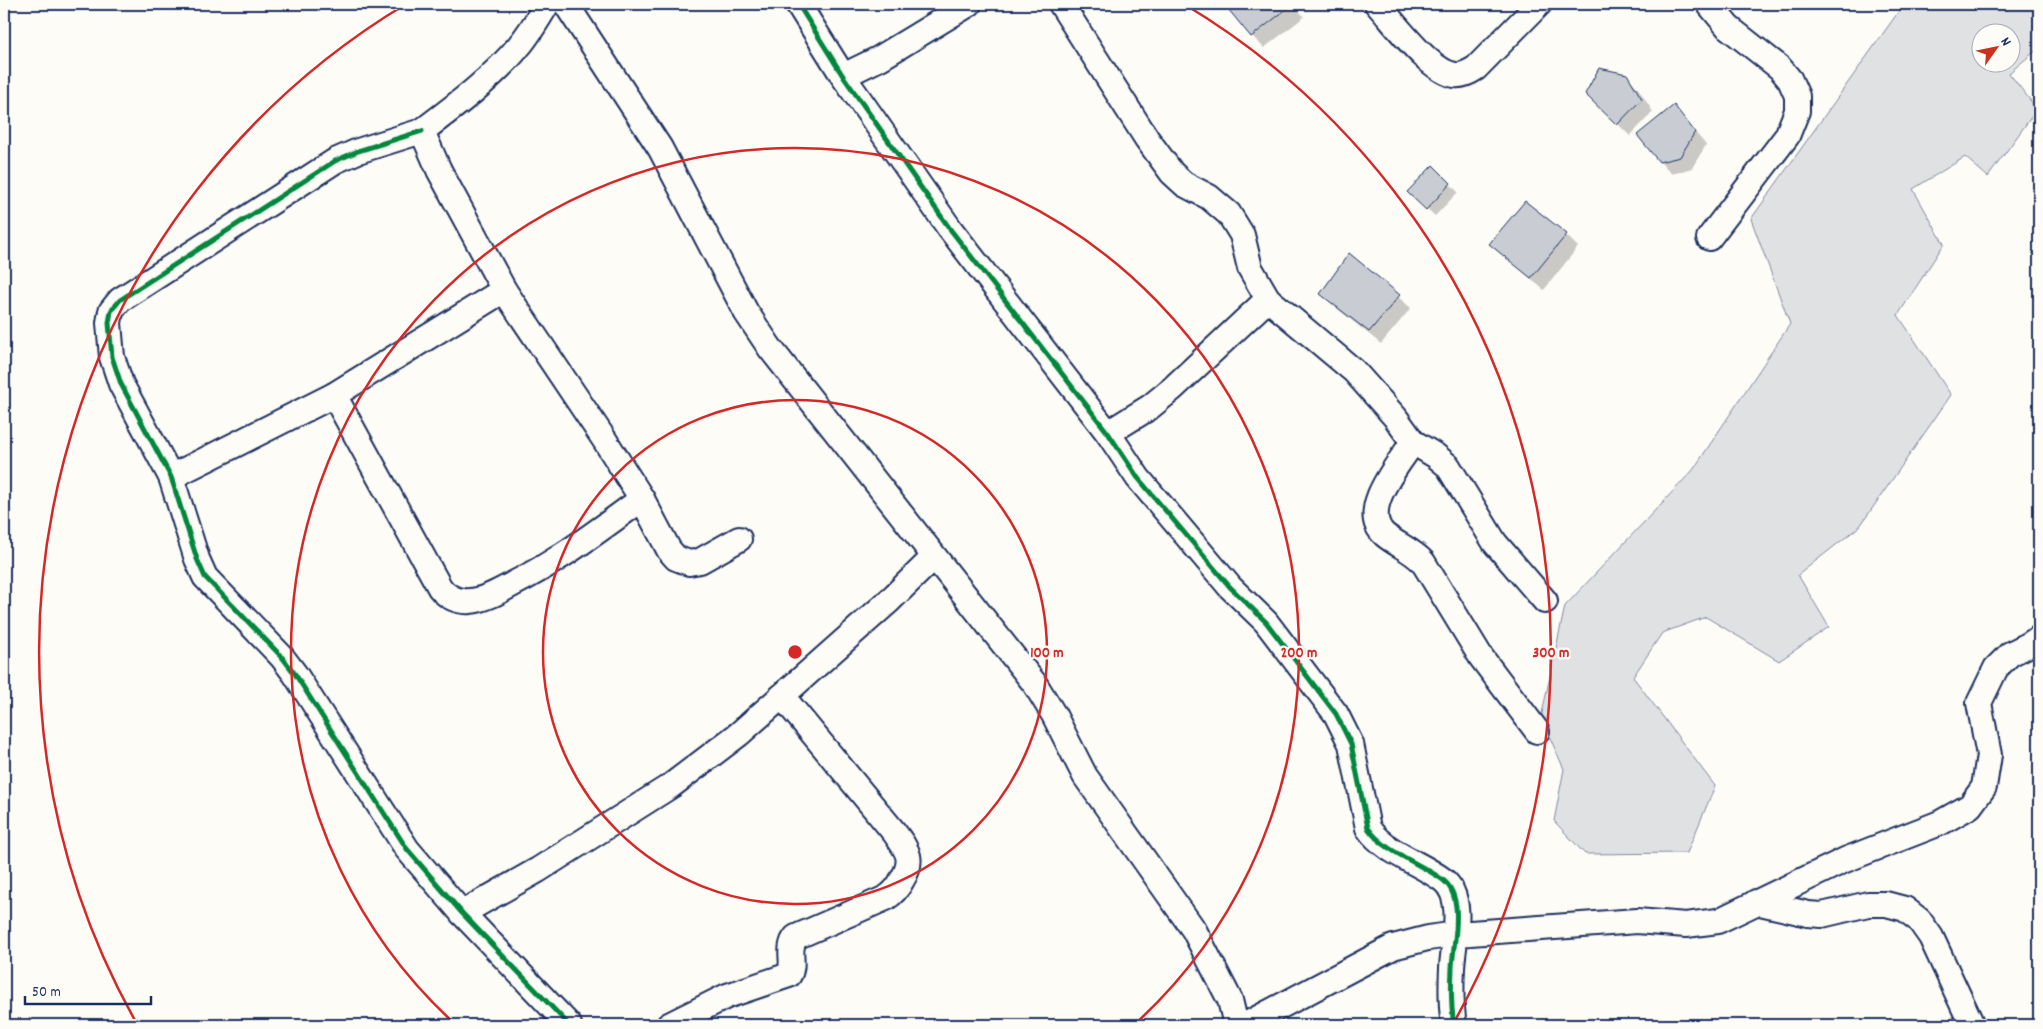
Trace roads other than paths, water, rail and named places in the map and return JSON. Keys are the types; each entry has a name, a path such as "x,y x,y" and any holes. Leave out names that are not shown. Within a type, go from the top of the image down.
{"street":[{"path":"546,4 518,47 488,76 422,132 358,151 335,161 120,300 111,311 109,323 112,357 121,384 171,477 197,559 205,577 286,663 407,849 462,913 569,1025"},
{"path":"566,4 660,148 746,312 770,348 1035,684 1054,715 1086,776 1194,930 1230,1000 1236,1025"},
{"path":"798,4 843,76 950,229 1108,433 1138,478 1163,510 1230,587 1266,622 1336,714 1351,744 1368,828 1373,836 1382,844 1445,882 1455,898 1456,934 1452,967 1454,1025"},
{"path":"843,76 880,58 969,4"},
{"path":"1061,4 1147,138 1172,173 1184,184 1209,197 1229,214 1242,235 1250,268 1268,299 1354,371 1413,442 1431,452 1448,466 1495,543 1545,601"},
{"path":"1377,4 1429,62 1456,76 1476,68 1539,4"},
{"path":"1708,4 1728,26 1780,68 1790,80 1797,96 1796,111 1787,136 1709,238"},
{"path":"422,132 440,170 504,290 604,439 642,499 669,550 681,562 689,563 700,560 739,539"},
{"path":"171,477 334,395 504,290"},
{"path":"1108,433 1150,407 1172,389 1268,299"},
{"path":"334,395 440,588 446,595 452,598 471,601 498,592 523,580 539,571 642,499"},
{"path":"1413,442 1382,490 1375,512 1376,522 1385,535 1414,553 1423,562 1481,658 1537,731"},
{"path":"462,913 538,870 672,785 739,734 889,601 934,558"},
{"path":"1245,1025 1393,947 1428,938 1456,934 1637,921 1686,925 1718,921 1845,860 1940,823 1970,806 1984,787 1989,755 1979,704 1996,668 2010,654 2039,638"},
{"path":"669,1025 728,996 789,975 792,970 792,942 796,937 886,898 896,891 908,870 910,860 899,840 782,696"},
{"path":"1756,902 1808,914 1822,915 1868,904 1886,904 1905,909 1919,920 1931,937 1972,1025"}]}
